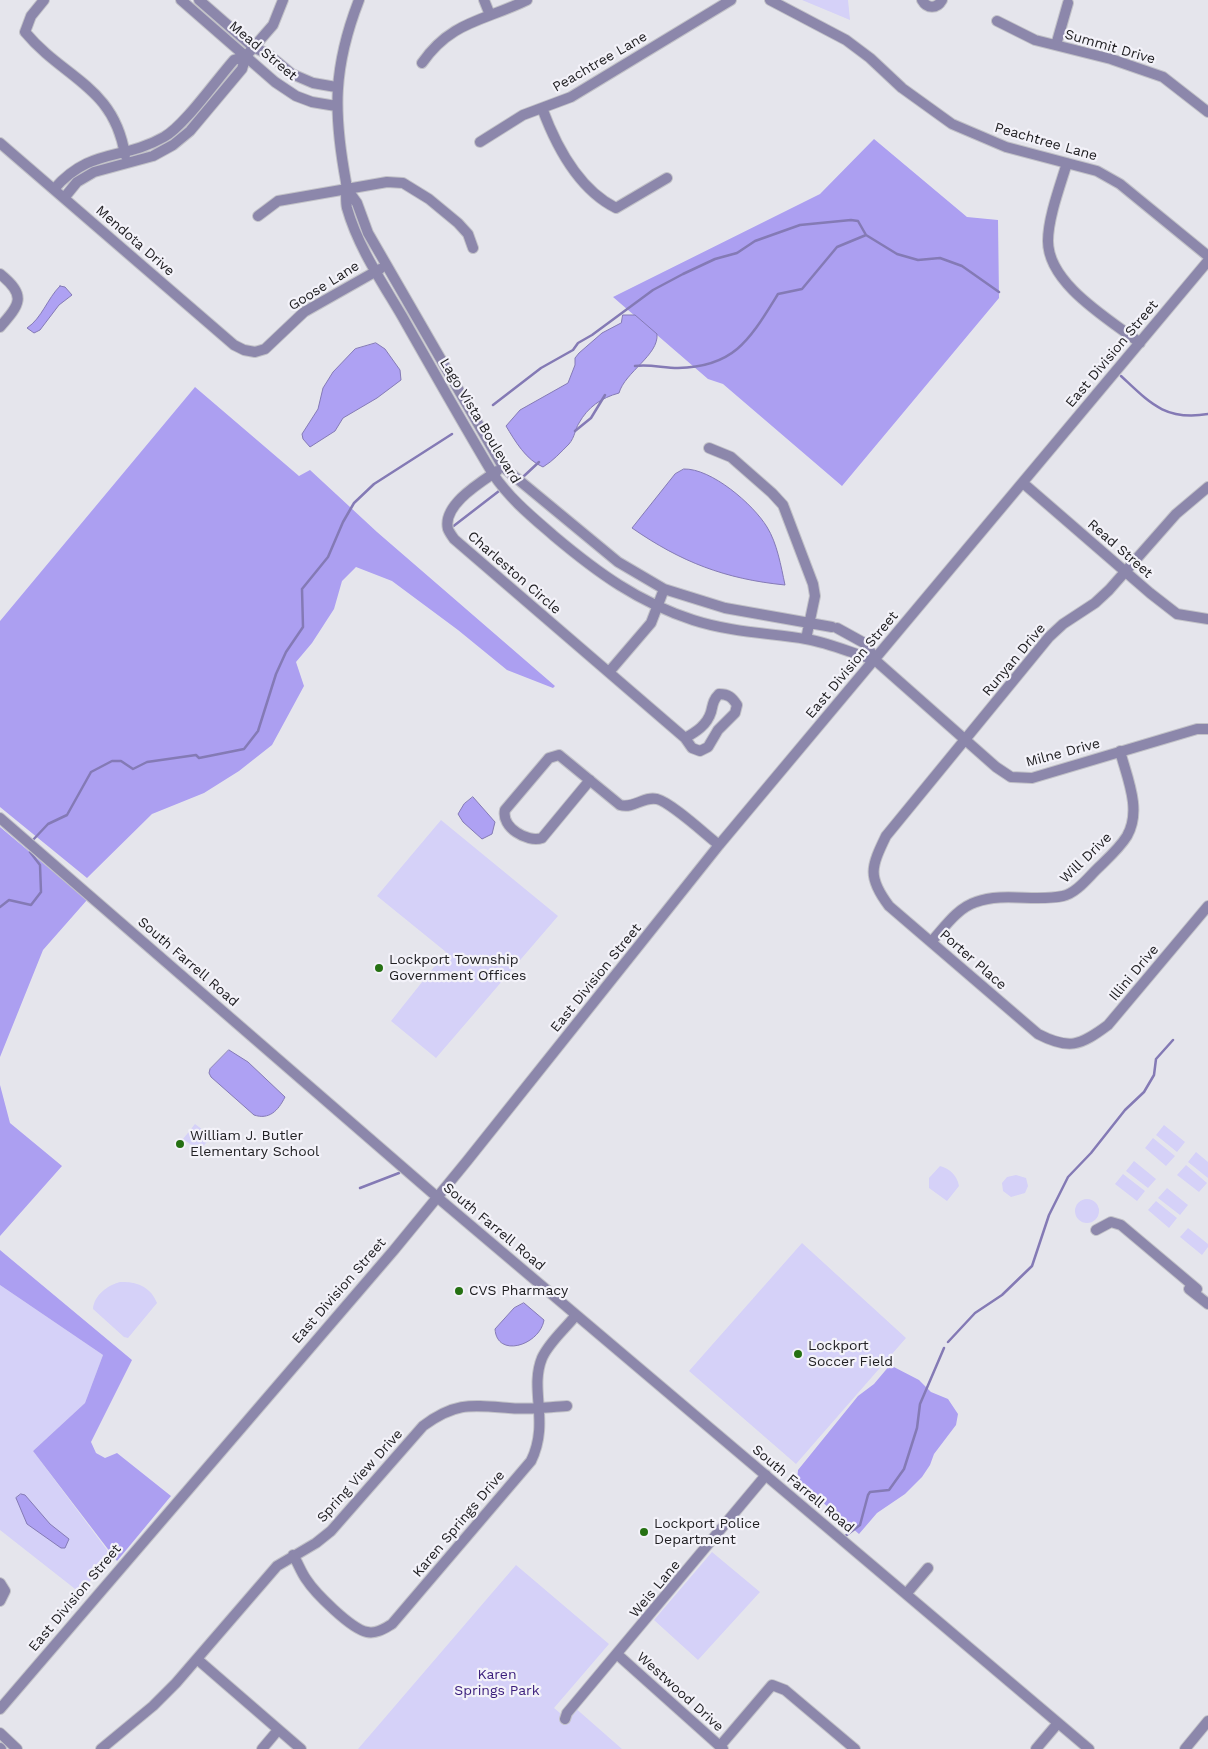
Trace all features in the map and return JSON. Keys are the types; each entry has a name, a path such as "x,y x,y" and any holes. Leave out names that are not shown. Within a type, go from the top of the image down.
{"street":[{"path":"44,0 31,16 25,32 103,101 114,119 126,164"},
{"name":"Mead Street","path":"181,0 275,82 296,96 312,102 336,106"},
{"name":"Mead Street","path":"199,0 254,47 268,54 292,74 313,84 336,87"},
{"path":"64,198 77,182 94,172 153,156 174,145 190,132 242,70 246,56 273,26 283,0"},
{"name":"Lago Vista Boulevard","path":"359,0 341,57 336,87 339,145 347,189 346,206 355,234 492,474 507,494 606,579 659,607 693,620 733,630 806,639 846,649 875,660"},
{"path":"484,0 490,15"},
{"path":"422,63 433,46 451,32 527,0"},
{"name":"Peachtree Lane","path":"480,142 506,123 578,93 731,0"},
{"name":"Peachtree Lane","path":"770,0 846,40 870,58 902,88 952,124 1006,147 1098,171 1120,184 1208,256"},
{"path":"922,0 931,7 938,6 942,0"},
{"path":"1056,45 1068,3"},
{"name":"Summit Drive","path":"998,21 1018,32 1056,45 1111,59 1163,77 1208,112"},
{"path":"54,189 75,168 97,158 148,145 165,137 178,125 234,60 246,56"},
{"path":"542,108 551,133 565,158 582,179 606,203 616,208 667,178"},
{"name":"Mendota Drive","path":"0,143 234,345 244,350 255,352"},
{"path":"1066,163 1048,241 1051,260 1066,285 1140,343"},
{"path":"258,216 278,201 387,182 403,183 429,198 458,223 468,234 473,248"},
{"name":"Lago Vista Boulevard","path":"347,189 357,203 368,233 504,467 618,562 664,589 726,608 810,622 834,628 853,635 866,644 875,660"},
{"name":"East Division Street","path":"0,1709 437,1197 719,846 1208,261"},
{"name":"Goose Lane","path":"255,352 266,349 304,312 388,265"},
{"path":"0,274 15,286 18,297 17,308 0,327"},
{"path":"709,448 731,457 783,505 813,584 815,596 806,639"},
{"name":"Charleston Circle","path":"504,467 468,492 453,508 448,518 448,529 454,539 609,672"},
{"name":"Read Street","path":"1023,483 1125,572 1177,614 1208,619"},
{"name":"Runyan Drive","path":"873,875 876,856 886,836 1049,637 1063,624 1094,604 1176,514 1208,488"},
{"path":"664,589 659,607 651,623 609,672 685,738 692,748 700,751 708,747 718,730 735,713 737,705 733,698 727,694 719,694 714,699 710,714 704,724 685,738"},
{"path":"846,649 853,635"},
{"name":"Milne Drive","path":"875,660 965,741 1011,777 1032,778 1197,729 1208,729"},
{"name":"Will Drive","path":"931,942 957,913 974,902 995,898 1066,896 1079,887 1118,848 1127,836 1133,820 1133,801 1120,752"},
{"path":"590,780 542,838 535,841 527,839 507,823 504,816 506,810 553,755 559,755 590,780 620,805 628,807 647,799 657,799 669,806 719,846"},
{"name":"South Farrell Road","path":"0,818 437,1197 1089,1749"},
{"name":"Porter Place","path":"873,875 877,890 889,906 1038,1034 1056,1043 1072,1045"},
{"name":"Illini Drive","path":"1072,1045 1089,1040 1108,1025 1208,906"},
{"path":"1096,1230 1111,1222 1121,1225 1208,1304"},
{"name":"Karen Springs Drive","path":"294,1555 306,1579 324,1599 359,1629 369,1632 380,1631 392,1624 531,1461 539,1446 540,1407 538,1376 542,1357 576,1315"},
{"name":"Spring View Drive","path":"101,1749 152,1706 197,1659 277,1566 316,1544 331,1531 422,1426 437,1415 453,1408 467,1405 511,1408 567,1406"},
{"name":"Weis Lane","path":"565,1719 567,1713 618,1655 766,1475"},
{"path":"906,1594 928,1568"},
{"path":"0,1583 5,1591 0,1601"},
{"name":"Westwood Drive","path":"618,1655 722,1747"},
{"path":"197,1659 301,1749"},
{"path":"722,1747 772,1685 785,1690 855,1749"},
{"path":"1185,1749 1208,1721"},
{"path":"1036,1749 1058,1723"},
{"path":"262,1749 278,1730"},
{"path":"0,1733 17,1749"}],"green space":[{"path":"802,0 848,0 850,20"},
{"path":"441,820 558,916 436,1058 391,1021 446,952 377,896"},
{"path":"195,1124 211,1136 200,1151 183,1139"},
{"path":"1164,1125 1185,1142 1177,1152 1156,1135"},
{"path":"1153,1138 1175,1156 1166,1166 1145,1148"},
{"path":"1196,1152 1208,1162 1208,1178 1188,1162"},
{"path":"1134,1161 1156,1179 1148,1188 1126,1171"},
{"path":"1186,1165 1207,1183 1199,1192 1177,1175"},
{"path":"940,1166 952,1173 957,1179 959,1186 947,1201 929,1188 929,1178"},
{"path":"1123,1174 1145,1191 1137,1201 1115,1184"},
{"path":"1016,1175 1026,1178 1028,1186 1025,1193 1011,1197 1003,1191 1002,1183 1007,1177"},
{"path":"1167,1188 1188,1205 1180,1215 1158,1198"},
{"path":"1087,1199 1096,1202 1099,1211 1096,1220 1087,1223 1078,1220 1075,1211 1078,1202"},
{"path":"1156,1201 1177,1218 1169,1228 1148,1210"},
{"path":"1188,1228 1208,1244 1202,1255 1180,1237"},
{"name":"Lockport Soccer Field","path":"802,1243 906,1338 796,1464 689,1371"},
{"path":"120,1282 143,1286 151,1293 157,1303 128,1338 124,1337 93,1309 96,1299 102,1291"},
{"path":"0,1285 103,1355 85,1403 33,1451 113,1558 79,1592 0,1530"},
{"path":"712,1552 760,1592 698,1660 654,1620"},
{"name":"Karen Springs Park","path":"516,1565 609,1644 554,1708 560,1713 561,1719 573,1706 622,1749 358,1749"}],"shaded area":[{"path":"874,139 967,217 998,220 999,298 842,486 723,384 708,379 613,297 820,194"},
{"path":"60,286 65,287 72,295 59,305 40,330 34,333 27,328 37,319"},
{"path":"623,315 635,315 657,334 653,349 622,385 619,393 601,400 587,412 578,425 571,441 560,453 543,467 537,464 522,450 506,426 520,410 568,383 575,365 575,358 579,353 602,333 621,323"},
{"path":"376,343 385,349 400,370 401,380 377,398 343,418 335,431 310,447 303,439 302,434 318,409 323,388 333,372 355,349"},
{"path":"195,387 299,476 310,470 377,532 555,686 553,688 507,670 458,630 392,581 356,567 342,581 334,609 312,643 296,662 304,686 272,745 239,771 204,793 152,814 87,878 0,807 0,621"},
{"path":"684,469 695,470 718,481 742,498 761,518 773,540 785,585 743,578 704,567 668,550 632,528 675,474"},
{"path":"473,797 495,822 492,834 482,839 463,822 458,814 464,804"},
{"path":"0,827 87,900 43,950 0,1057"},
{"path":"229,1050 248,1062 285,1097 276,1110 269,1115 254,1115 211,1077 210,1069"},
{"path":"0,1085 10,1123 62,1166 0,1236"},
{"path":"0,1250 132,1360 91,1442 96,1453 105,1458 117,1453 171,1496 117,1561 33,1451 85,1403 103,1355 0,1285"},
{"path":"524,1303 544,1320 541,1329 527,1342 510,1346 503,1344 498,1338 495,1329 514,1308"},
{"path":"890,1365 919,1380 931,1392 948,1399 958,1414 956,1425 934,1454 930,1465 922,1477 905,1494 877,1513 859,1534 797,1480 798,1470 858,1396 874,1384"},
{"path":"21,1494 25,1495 50,1524 69,1539 65,1548 61,1548 27,1524 16,1498"}],"waterway":[{"path":"493,405 541,368 573,350 578,343 592,335 653,290 715,259 737,253 755,241 800,225 858,221 866,235"},
{"path":"635,366 646,365 678,368 698,366 727,356 739,348 749,337 778,294 802,289 837,247 866,235 897,254 918,260 940,258 962,266 999,292"},
{"path":"1121,376 1159,408 1180,415 1208,414"},
{"path":"575,431 591,418 605,395"},
{"path":"32,841 48,824 67,815 91,772 112,761 121,761 133,769 147,762 196,755 199,758 244,749 258,731 276,674 286,652 303,627 302,589 328,557 343,522 354,503 374,484 452,434"},
{"path":"524,476 539,462"},
{"path":"451,528 499,491"},
{"path":"0,907 9,900 31,905 41,892 40,865 30,852"},
{"path":"948,1342 975,1313 1002,1295 1032,1266 1049,1215 1068,1177 1091,1153 1125,1110 1144,1092 1154,1075 1156,1059 1173,1040"},
{"path":"360,1188 399,1173"},
{"path":"844,1537 860,1525 870,1492 889,1490 904,1469 917,1428 920,1404 944,1348"}],"place":[{"name":"Lockport Township Government Offices","path":"379,968"},
{"name":"William J. Butler Elementary School","path":"180,1144"},
{"name":"CVS Pharmacy","path":"459,1291"},
{"name":"Lockport Soccer Field","path":"798,1354"},
{"name":"Lockport Police Department","path":"644,1532"}]}
